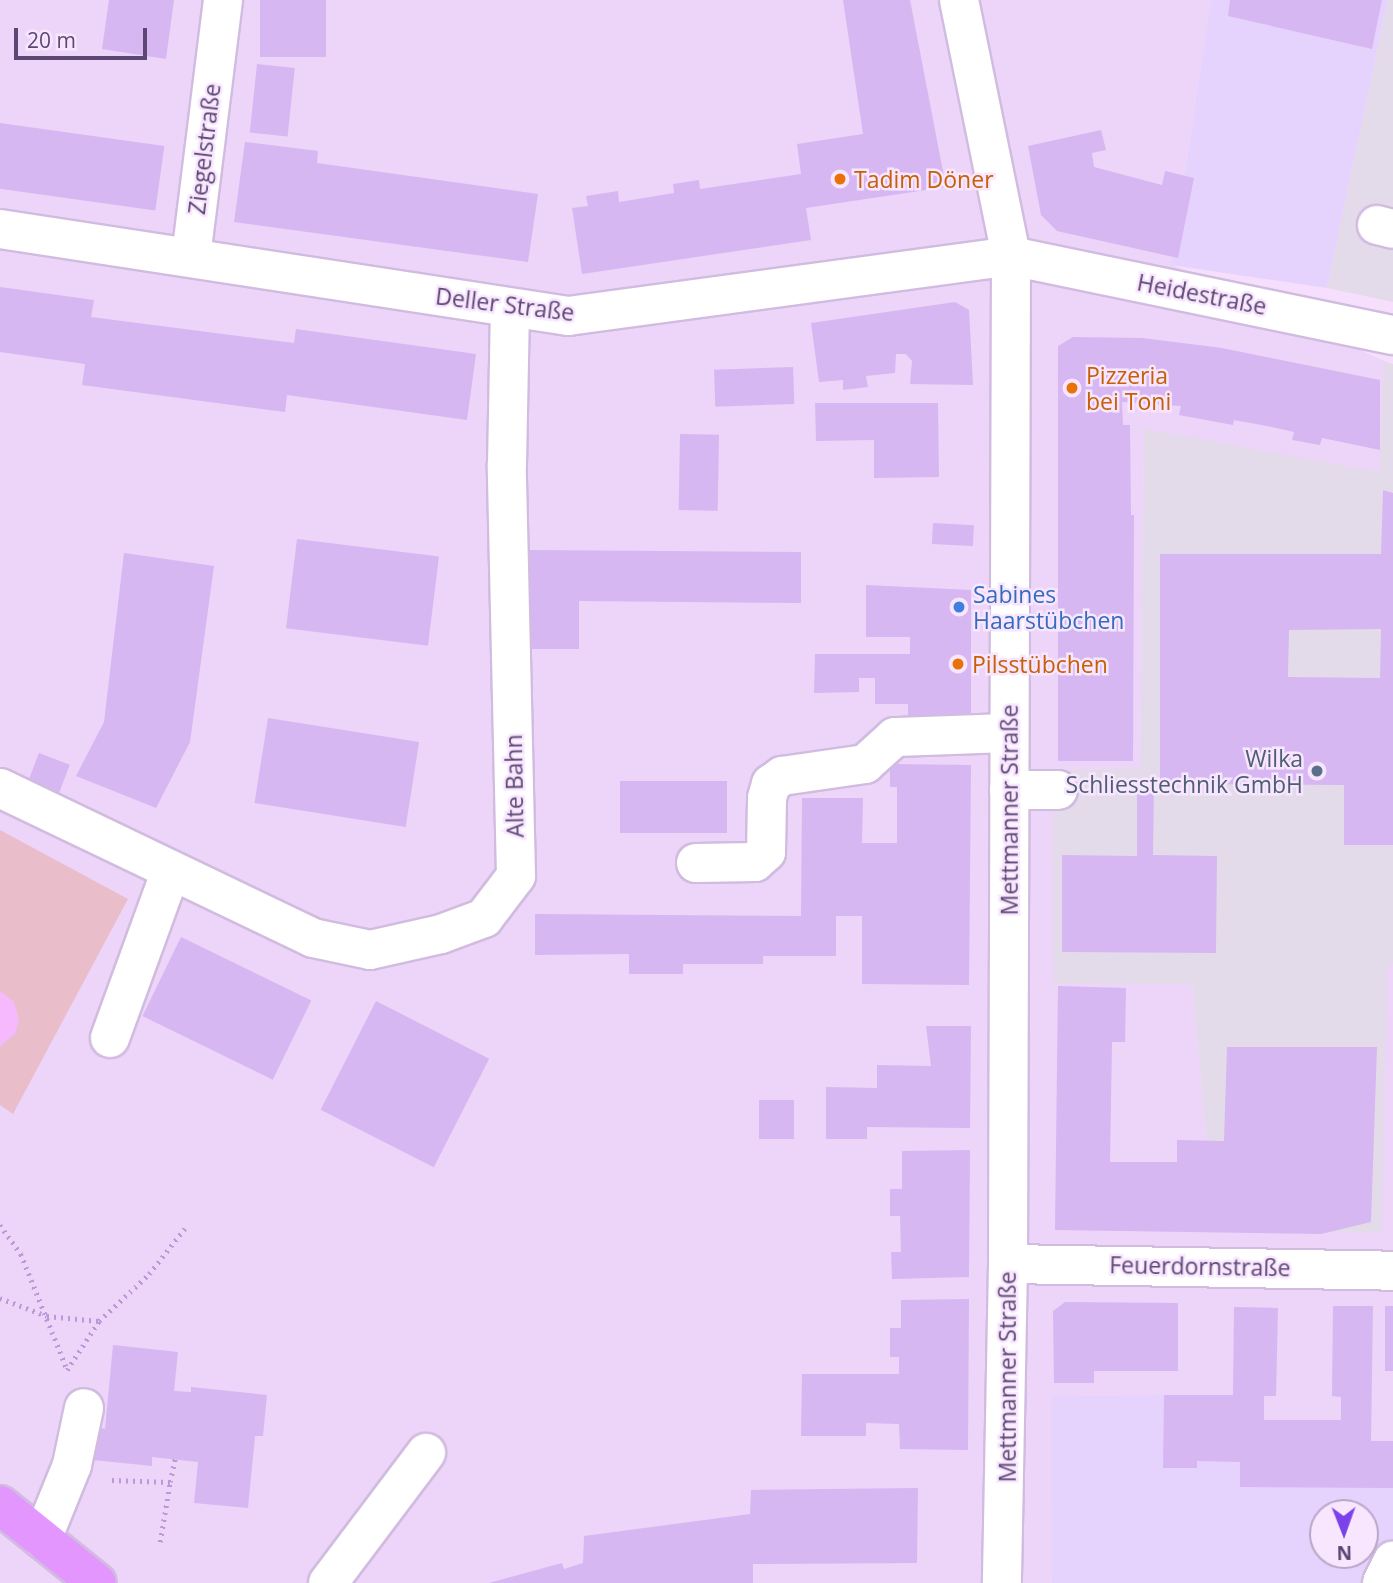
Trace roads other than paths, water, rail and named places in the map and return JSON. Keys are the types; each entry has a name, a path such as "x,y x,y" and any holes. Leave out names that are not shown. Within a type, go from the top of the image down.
{"main road":[{"path":"0,1505 97,1583"}],"street":[{"name":"Ziegelstraße","path":"191,257 223,0"},
{"name":"Mettmanner Straße","path":"960,0 1011,256 1008,1264 1002,1583"},
{"name":"Deller Straße","path":"0,229 568,316 1011,256"},
{"name":"Heidestraße","path":"1011,256 1393,335"},
{"name":"Alte Bahn","path":"0,788 170,873 313,938 370,950 441,934 484,918 516,876 507,465 510,309"},
{"path":"695,863 755,862 766,852 767,799 771,784 782,776 865,764 895,737 1009,733"},
{"path":"1009,790 1058,790"},
{"path":"110,1038 170,873"},
{"name":"Feuerdornstraße","path":"1008,1264 1393,1270"},
{"path":"42,1539 72,1465 84,1408"},
{"path":"328,1583 426,1453"}],"place":[{"name":"Tadim Döner","path":"840,179"},
{"name":"Pizzeria bei Toni","path":"1072,388"},
{"name":"Sabines Haarstübchen","path":"959,607"},
{"name":"Pilsstübchen","path":"958,664"},
{"name":"Wilka Schliesstechnik GmbH","path":"1317,771"}]}
